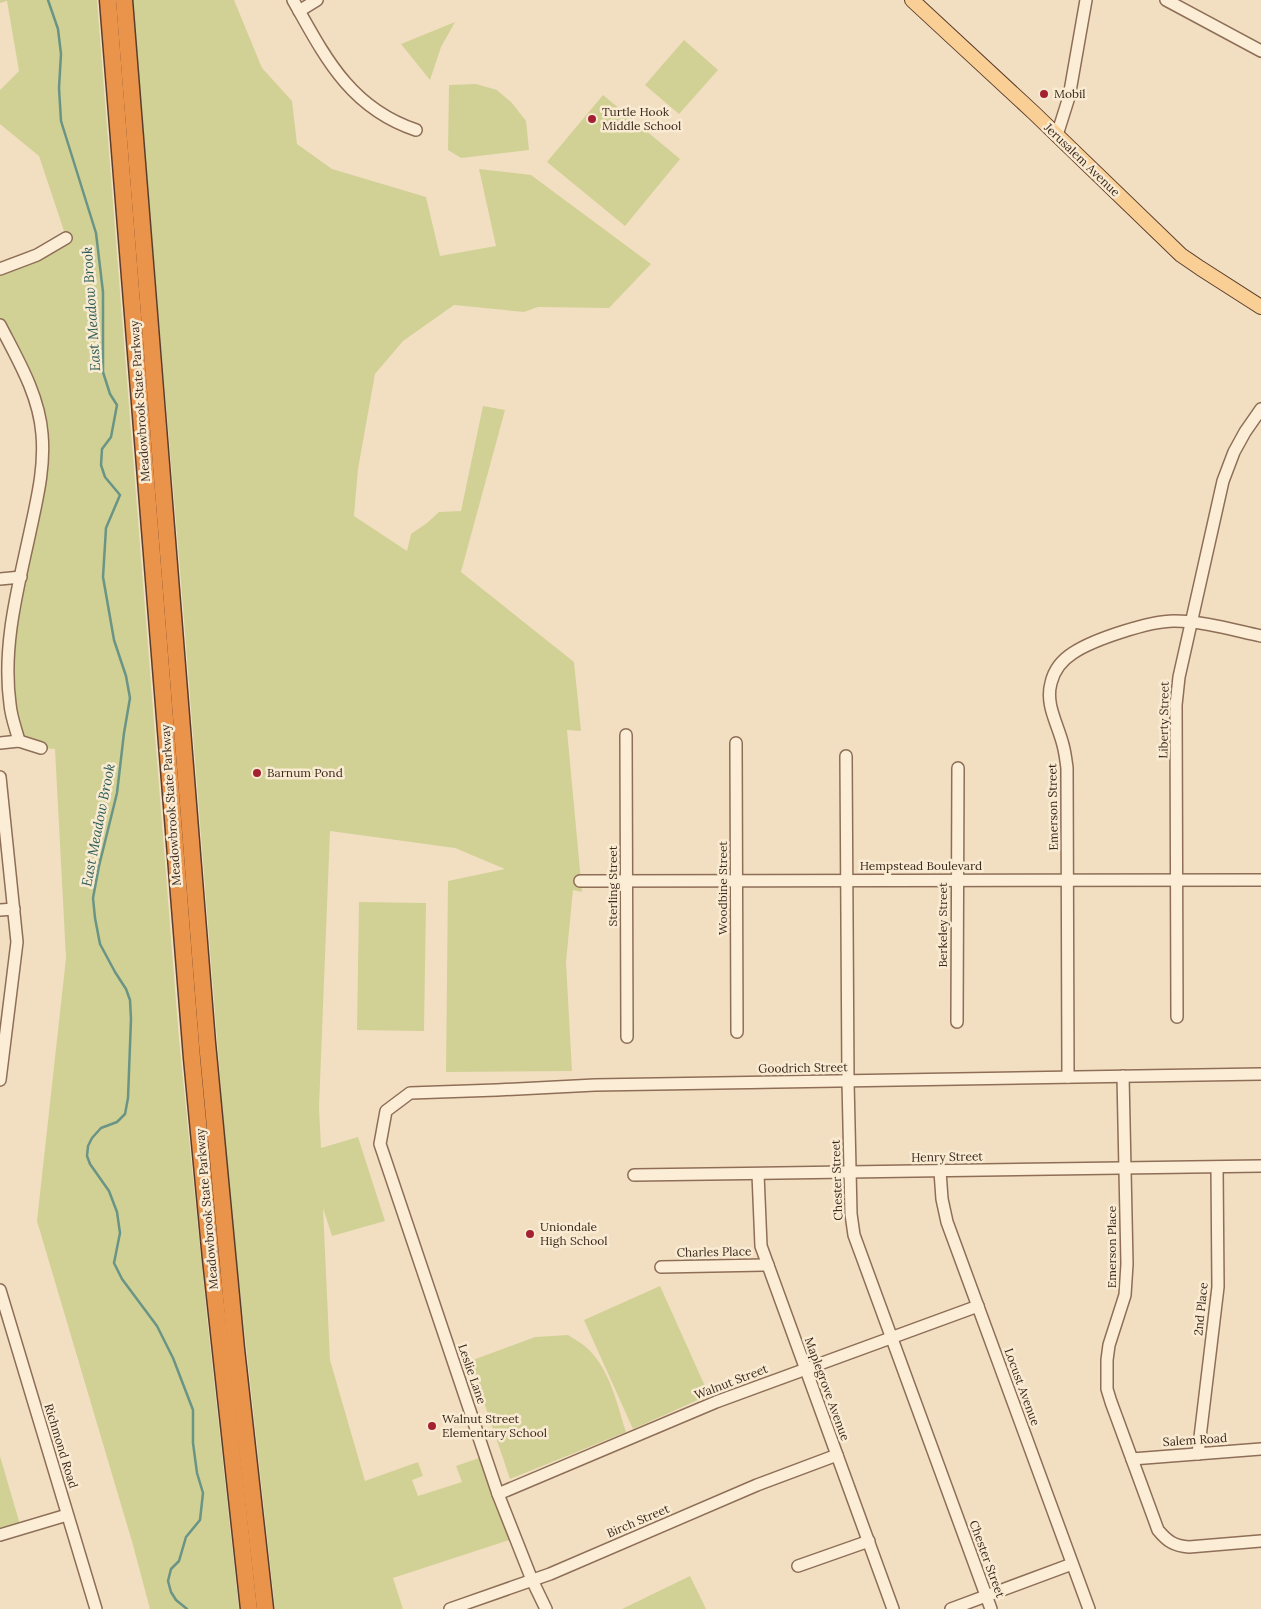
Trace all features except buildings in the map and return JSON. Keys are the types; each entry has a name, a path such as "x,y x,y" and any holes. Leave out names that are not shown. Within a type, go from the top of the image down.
{"highway":[{"name":"Meadowbrook State Parkway","path":"108,0 192,1058 211,1259 249,1609"},
{"name":"Meadowbrook State Parkway","path":"124,0 202,994 236,1349 265,1609"}],"main road":[{"name":"Jerusalem Avenue","path":"912,0 1182,255 1261,307"}],"street":[{"path":"293,0 332,67 354,94 378,112 416,130"},
{"path":"299,11 317,0"},
{"path":"1057,135 1069,98 1086,0"},
{"path":"1166,0 1261,51"},
{"path":"0,269 37,255 66,238"},
{"path":"0,325 26,375 36,402 42,432 43,457 40,481 12,620 8,658 10,703 19,741"},
{"name":"Liberty Street","path":"1178,1017 1176,705 1178,678 1223,481 1234,452 1246,432 1259,416"},
{"path":"0,579 21,577"},
{"name":"Emerson Street","path":"1068,1077 1067,768 1064,745 1049,700 1050,684 1054,674 1059,665 1073,653 1148,624 1173,621 1191,622 1261,636"},
{"name":"Sterling Street","path":"626,735 627,1036"},
{"path":"0,744 19,741 40,748"},
{"name":"Woodbine Street","path":"736,743 737,1032"},
{"name":"Chester Street","path":"846,756 848,1081 851,1214 854,1235 991,1609"},
{"name":"Berkeley Street","path":"957,1022 958,768"},
{"path":"0,776 17,942 0,1080"},
{"name":"Hempstead Boulevard","path":"580,881 1261,880"},
{"path":"0,910 14,909"},
{"name":"Goodrich Street","path":"380,1144 386,1111 410,1093 595,1084 1261,1074"},
{"name":"Emerson Place","path":"1123,1076 1127,1264 1125,1295 1109,1345 1107,1388 1111,1402 1158,1530 1166,1539 1178,1546 1189,1547 1261,1541"},
{"name":"Leslie Lane","path":"380,1144 498,1494 532,1580 546,1609"},
{"name":"Henry Street","path":"634,1175 1261,1166"},
{"name":"2nd Place","path":"1198,1454 1218,1287 1217,1167"},
{"name":"Locust Avenue","path":"940,1171 942,1199 947,1222 1089,1609"},
{"name":"Maplegrove Avenue","path":"758,1174 761,1246 894,1609"},
{"name":"Charles Place","path":"661,1267 768,1266"},
{"name":"Richmond Road","path":"0,1290 96,1609"},
{"name":"Walnut Street","path":"498,1494 716,1402 978,1306"},
{"name":"Salem Road","path":"1132,1459 1261,1449"},
{"name":"Birch Street","path":"450,1609 532,1580 757,1485 837,1455"},
{"path":"0,1535 67,1514"},
{"path":"798,1566 868,1541"},
{"path":"950,1609 1072,1564"}],"green space":[{"path":"0,0 97,0 179,1039 239,1609 150,1609 133,1545 37,1221 66,958 55,749 41,748 19,741 8,658 40,481 36,402 0,325 0,269 66,237 39,156 0,124 0,90 19,71 7,1 0,3"},
{"path":"132,0 234,0 262,68 292,101 297,144 332,169 426,197 440,256 496,246 479,169 531,175 651,264 609,308 538,307 524,312 454,305 403,341 375,374 358,469 354,516 407,551 411,534 439,512 461,511 483,406 505,410 461,572 574,662 581,731 567,730 582,892 573,890 566,962 572,1071 446,1072 448,881 505,869 455,848 330,831 319,1107 321,1148 358,1137 385,1221 332,1236 323,1208 330,1360 365,1481 418,1462 423,1476 412,1480 418,1496 462,1482 456,1466 485,1456 515,1538 393,1578 403,1609 275,1609 229,1191 180,570"},
{"path":"455,22 441,47 430,80 401,44"},
{"path":"684,40 718,70 679,114 645,85"},
{"path":"476,84 497,90 512,103 526,121 529,150 461,158 448,150 449,85"},
{"path":"603,95 680,159 625,226 547,162"},
{"path":"359,902 426,903 424,1031 357,1030"},
{"path":"660,1286 709,1395 633,1429 584,1320"},
{"path":"568,1335 587,1348 602,1366 612,1387 626,1432 510,1479 470,1361 535,1337"},
{"path":"0,1456 21,1528 0,1535"},
{"path":"690,1576 706,1609 622,1609"}],"waterway":[{"name":"East Meadow Brook","path":"48,0 58,29 61,54 59,88 61,121 96,233 103,292 103,372 110,394 117,405 111,437 102,449 101,465 105,477 120,495 106,528 103,577 114,640 126,676 130,698 117,793 93,898 100,944 126,989 130,1000 128,1098 125,1114 117,1122 101,1128 92,1138 88,1146 87,1156 90,1164 109,1191 117,1212 120,1233 114,1263 122,1279 157,1326 173,1358 193,1410 193,1443 197,1473 203,1493 200,1520 186,1537 179,1561 171,1569 168,1581 171,1592 176,1600 187,1609"}],"place":[{"name":"Mobil","path":"1044,94"},
{"name":"Turtle Hook Middle School","path":"592,119"},
{"name":"Barnum Pond","path":"257,773"},
{"name":"Uniondale High School","path":"530,1234"},
{"name":"Walnut Street Elementary School","path":"432,1426"}]}
